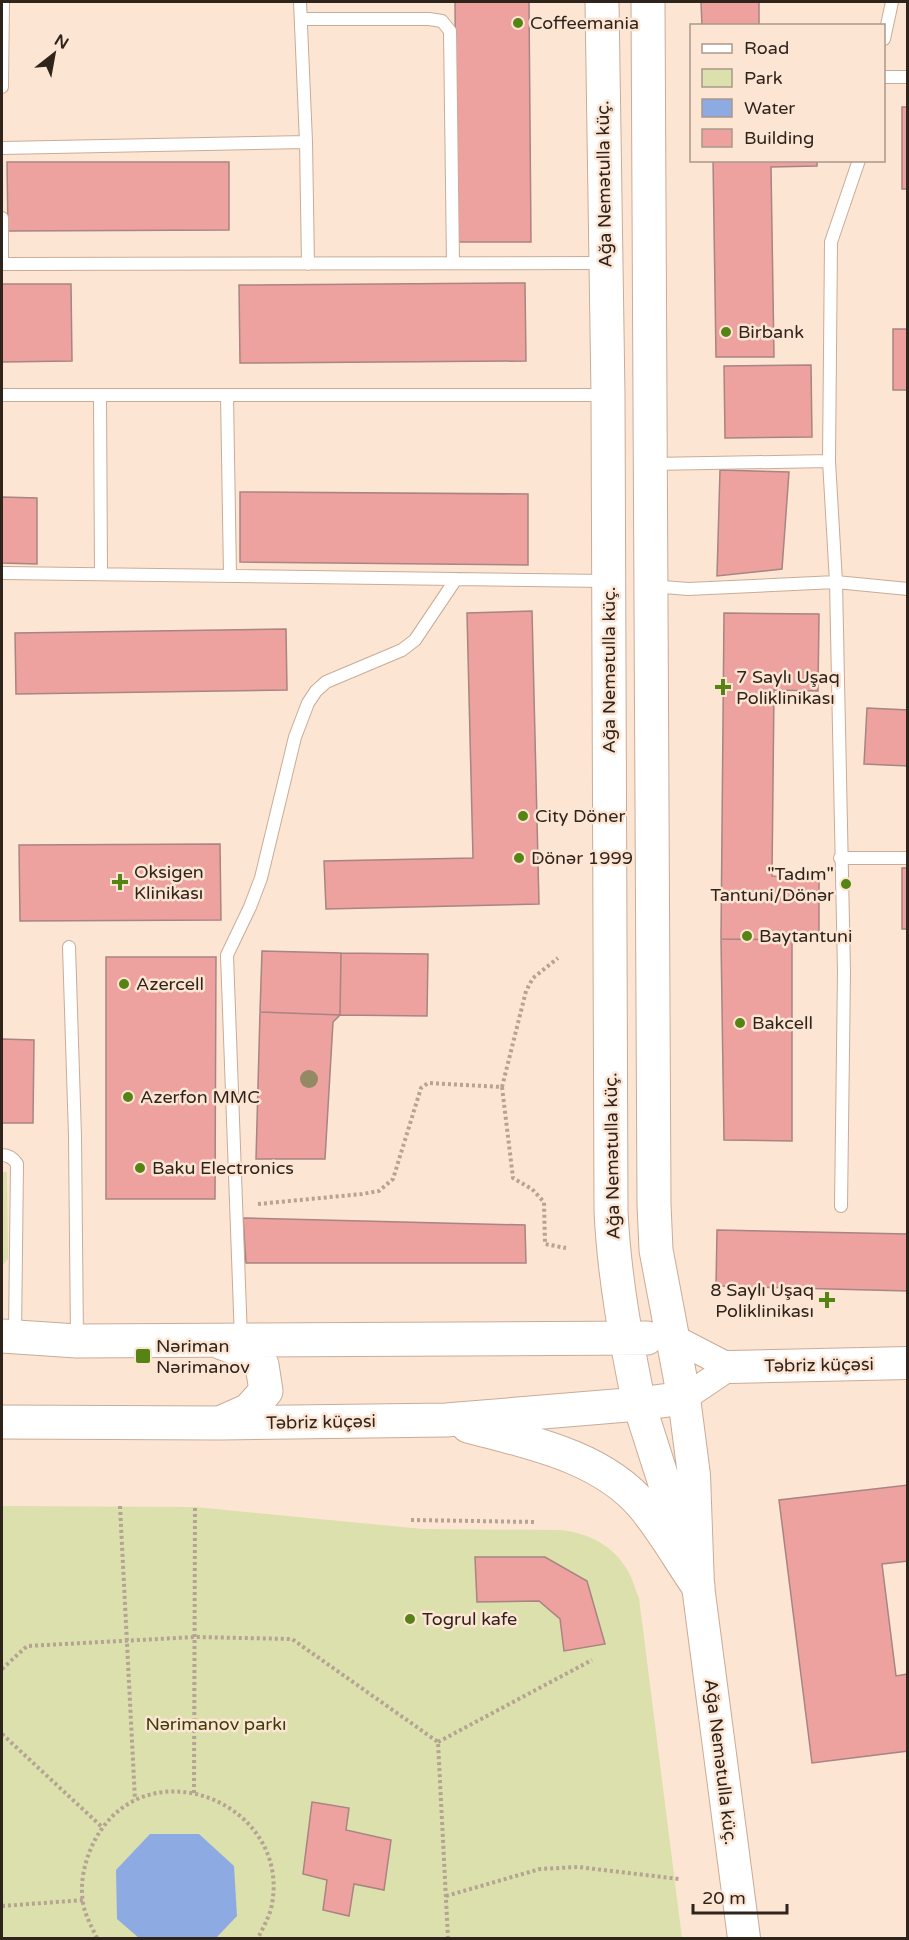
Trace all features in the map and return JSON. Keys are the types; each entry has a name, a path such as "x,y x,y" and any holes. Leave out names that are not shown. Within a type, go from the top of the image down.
{"main road":[{"name":"Ağa Nemətulla küç.","path":"602,2 608,395 611,1211 613,1249 625,1338 639,1404"},
{"path":"648,2 654,1204 656,1250 684,1398"},
{"path":"8,1336 77,1341 672,1337"},
{"path":"220,1423 249,1410 266,1391 262,1365 247,1352 228,1341"},
{"name":"Təbriz küçəsi","path":"2,1422 220,1423 446,1420 639,1404 684,1398"},
{"path":"446,1420 564,1454 604,1473 628,1491 644,1507 698,1586"}],"street":[{"path":"672,1337 730,1366 684,1398 694,1475 698,1586"},
{"name":"Təbriz küçəsi","path":"730,1366 908,1363"},
{"path":"639,1404 698,1586"},
{"name":"Ağa Nemətulla küç.","path":"698,1586 744,1938"}],"lane":[{"path":"2,87 3,2"},
{"path":"300,2 308,264"},
{"path":"885,34 892,2"},
{"path":"301,19 429,19 442,21 450,31 453,263"},
{"path":"885,77 908,77"},
{"path":"2,148 306,142"},
{"path":"841,1206 844,972 836,582 829,461 831,242 858,162"},
{"path":"2,218 2,264 605,263"},
{"path":"2,395 608,395"},
{"path":"227,395 230,575"},
{"path":"100,396 101,574"},
{"path":"651,464 829,461"},
{"path":"2,573 608,581"},
{"path":"228,1341 236,1205 227,955 261,878 295,737 308,703 326,682 402,650 415,640 456,579"},
{"path":"651,586 688,589 836,582 908,589"},
{"path":"840,858 908,858"},
{"path":"69,947 75,1136 77,1341"},
{"path":"2,1155 7,1155 17,1164 8,1336"}],"path":[{"path":"558,958 533,978 526,992 502,1087 513,1178 532,1189 544,1202 544,1244 566,1248"},
{"path":"236,1205 379,1191 393,1179 421,1088 428,1083 502,1087"},
{"path":"120,1506 135,1800"},
{"path":"194,1793 195,1507"},
{"path":"411,1520 537,1522"},
{"path":"2,1669 27,1646 195,1637 292,1639 438,1742"},
{"path":"438,1742 592,1660"},
{"path":"2,1734 102,1827"},
{"path":"438,1742 448,1938"},
{"path":"97,1938 85,1912 82,1882 88,1853 102,1827 117,1812 135,1800 164,1792 194,1793 223,1803 248,1822 265,1848 273,1878 271,1909 258,1938"},
{"path":"446,1896 540,1869 578,1867 679,1879"},
{"path":"2,1906 84,1900"}],"green space":[{"path":"2,1172 7,1172 8,1259 2,1266"},
{"name":"Nərimanov parkı","path":"2,1506 195,1507 423,1529 561,1530 581,1534 600,1542 616,1554 622,1562 630,1574 639,1598 682,1938 2,1938"}],"water":[{"path":"150,1834 199,1834 234,1866 237,1916 216,1938 139,1938 117,1919 116,1870"}],"building":[{"path":"455,2 529,2 531,242 457,242"},
{"path":"701,2 759,2 759,24 702,24"},
{"path":"902,107 908,107 908,189 902,189"},
{"path":"7,162 229,162 229,230 8,231"},
{"path":"713,162 817,162 817,166 771,167 774,357 716,357"},
{"path":"525,283 526,361 240,363 239,285"},
{"path":"2,284 71,284 72,361 2,362"},
{"path":"893,329 908,329 908,390 893,390"},
{"path":"811,365 812,437 725,438 724,366"},
{"path":"720,470 789,472 782,569 717,576"},
{"path":"240,492 528,494 528,565 240,562"},
{"path":"2,497 37,498 37,564 2,563"},
{"path":"532,611 539,904 326,909 324,861 473,858 467,613"},
{"path":"724,613 819,614 818,691 774,690 772,876 819,877 819,940 721,939"},
{"path":"286,629 287,690 16,694 15,633"},
{"path":"867,708 908,710 908,766 864,764"},
{"name":"Oksigen Klinikası","path":"220,844 221,920 20,921 19,845"},
{"path":"902,868 908,868 908,929 902,929"},
{"path":"721,939 792,940 792,1141 724,1140"},
{"path":"262,951 341,953 340,1015 260,1012"},
{"path":"341,953 428,954 427,1016 340,1015"},
{"path":"106,957 216,957 215,1199 106,1199"},
{"path":"260,1012 340,1015 333,1022 325,1159 256,1159"},
{"path":"2,1039 34,1040 33,1123 2,1123"},
{"path":"243,1218 525,1225 526,1263 246,1263"},
{"path":"717,1230 908,1234 908,1291 716,1286"},
{"path":"908,1485 908,1561 882,1564 896,1676 908,1674 908,1751 812,1763 779,1500"},
{"path":"475,1557 545,1557 587,1581 605,1644 564,1651 560,1619 539,1601 477,1602"},
{"path":"312,1802 349,1808 346,1830 391,1840 384,1890 354,1884 349,1916 323,1910 327,1880 303,1874"}],"place":[{"name":"Coffeemania","path":"518,23"},
{"name":"Birbank","path":"726,332"},
{"name":"7 Saylı Uşaq Poliklinikası","path":"723,687"},
{"name":"City Döner","path":"523,816"},
{"name":"Dönər 1999","path":"519,858"},
{"name":"Oksigen Klinikası","path":"120,882"},
{"name":"\"Tadım\" Tantuni/Dönər","path":"846,884"},
{"name":"Baytantuni","path":"747,936"},
{"name":"Azercell","path":"124,984"},
{"name":"Bakcell","path":"740,1023"},
{"name":"Azerfon MMC","path":"128,1097"},
{"name":"Baku Electronics","path":"140,1168"},
{"name":"8 Saylı Uşaq Poliklinikası","path":"827,1300"},
{"name":"Nəriman Nərimanov","path":"143,1356"},
{"name":"Togrul kafe","path":"410,1619"}]}
